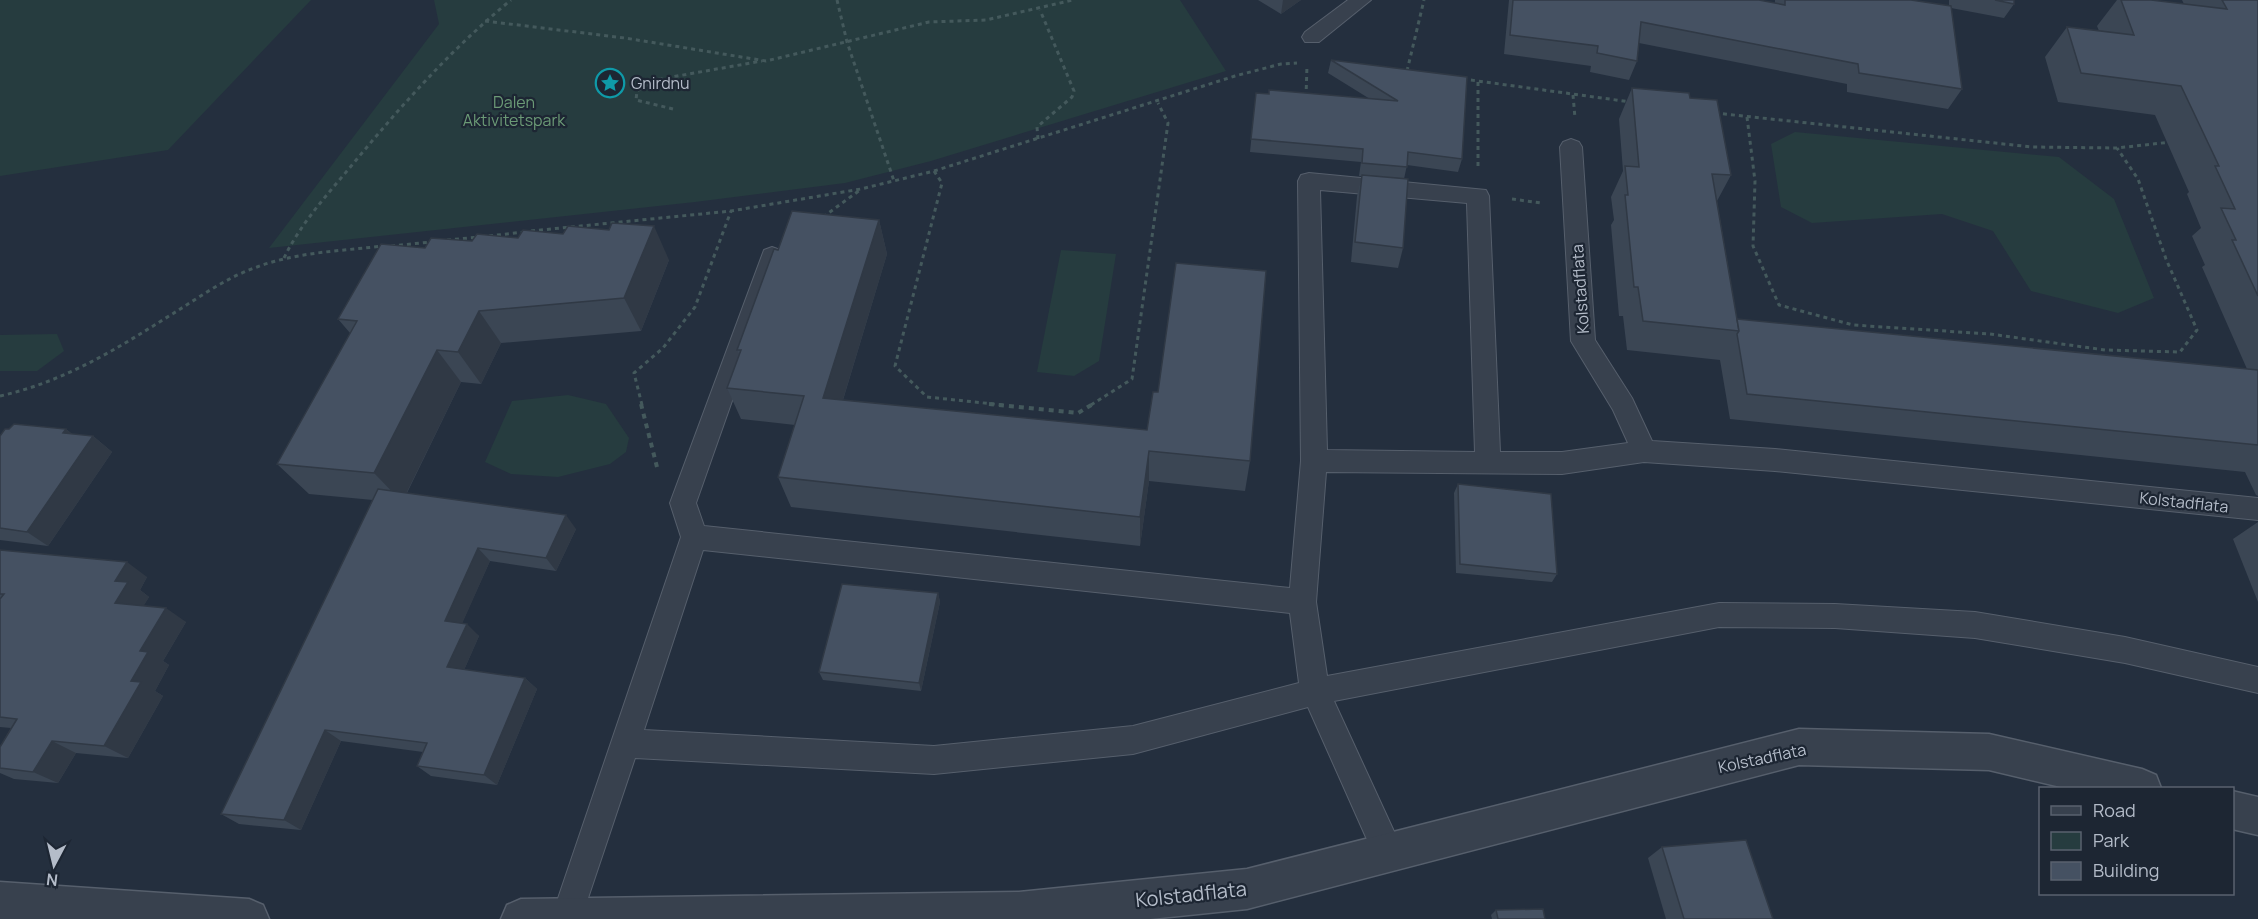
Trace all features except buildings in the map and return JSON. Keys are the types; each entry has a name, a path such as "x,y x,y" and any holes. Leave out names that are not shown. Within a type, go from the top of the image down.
{"street":[{"name":"Kolstadflata","path":"521,919 1019,912 1247,889 1799,747 1989,752 2134,787"},
{"path":"2234,810 2258,816"},
{"path":"0,902 249,919"}],"lane":[{"path":"1312,38 1361,0"},
{"name":"Kolstadflata","path":"1571,147 1583,341 1623,405 1644,451"},
{"path":"1388,851 1315,692 1302,602 1314,461 1309,181 1478,196 1488,461"},
{"path":"566,918 694,537 683,503 772,256"},
{"name":"Kolstadflata","path":"1314,461 1562,463 1644,451 1775,460 2258,509"},
{"path":"694,537 1302,602"},
{"path":"625,743 934,760 1132,740 1315,692 1441,666 1719,615 1835,616 1975,625 2125,650 2258,680"}],"path":[{"path":"284,258 294,235 387,123 484,21 511,0"},
{"path":"837,0 847,42 894,181"},
{"path":"673,109 636,100 637,91 655,80 766,61 929,22 986,20 1040,10 1073,0"},
{"path":"1395,70 1407,71 1424,0"},
{"path":"1038,139 1038,127 1072,97 1074,91 1040,10"},
{"path":"484,21 625,38 766,61"},
{"path":"1306,106 1307,63"},
{"path":"0,396 16,394 69,375 241,273 284,258 731,211 861,189 934,171 1158,103 1235,76 1281,64 1317,63"},
{"path":"1455,78 1642,104"},
{"path":"1478,82 1478,196"},
{"path":"934,171 942,183 895,366 927,397 1078,413 1132,379 1168,123 1158,103"},
{"path":"1712,112 2032,147 2117,148 2176,142"},
{"path":"1747,117 1755,181 1753,246 1779,305 1853,325 1990,334 2105,350 2180,352 2197,330 2166,259 2138,180 2117,148"},
{"path":"772,256 861,189"},
{"path":"683,503 665,500 634,373 663,348 695,307 731,211"},
{"path":"378,258 381,247"}],"green space":[{"path":"0,0 311,0 168,150 0,176"},
{"name":"Dalen Aktivitetspark","path":"434,0 1180,0 1226,71 931,161 845,183 695,202 269,248 439,24"},
{"path":"1795,132 2059,157 2114,199 2154,298 2118,313 2031,291 1993,231 1942,214 1812,223 1781,207 1771,144"},
{"path":"1061,250 1116,254 1099,361 1074,376 1037,372"},
{"path":"57,334 64,351 37,371 0,371 0,335"},
{"path":"568,395 606,404 629,438 626,452 610,464 558,477 511,474 485,462 512,401"}],"place":[{"name":"Gnirdnu","path":"610,83"}]}
